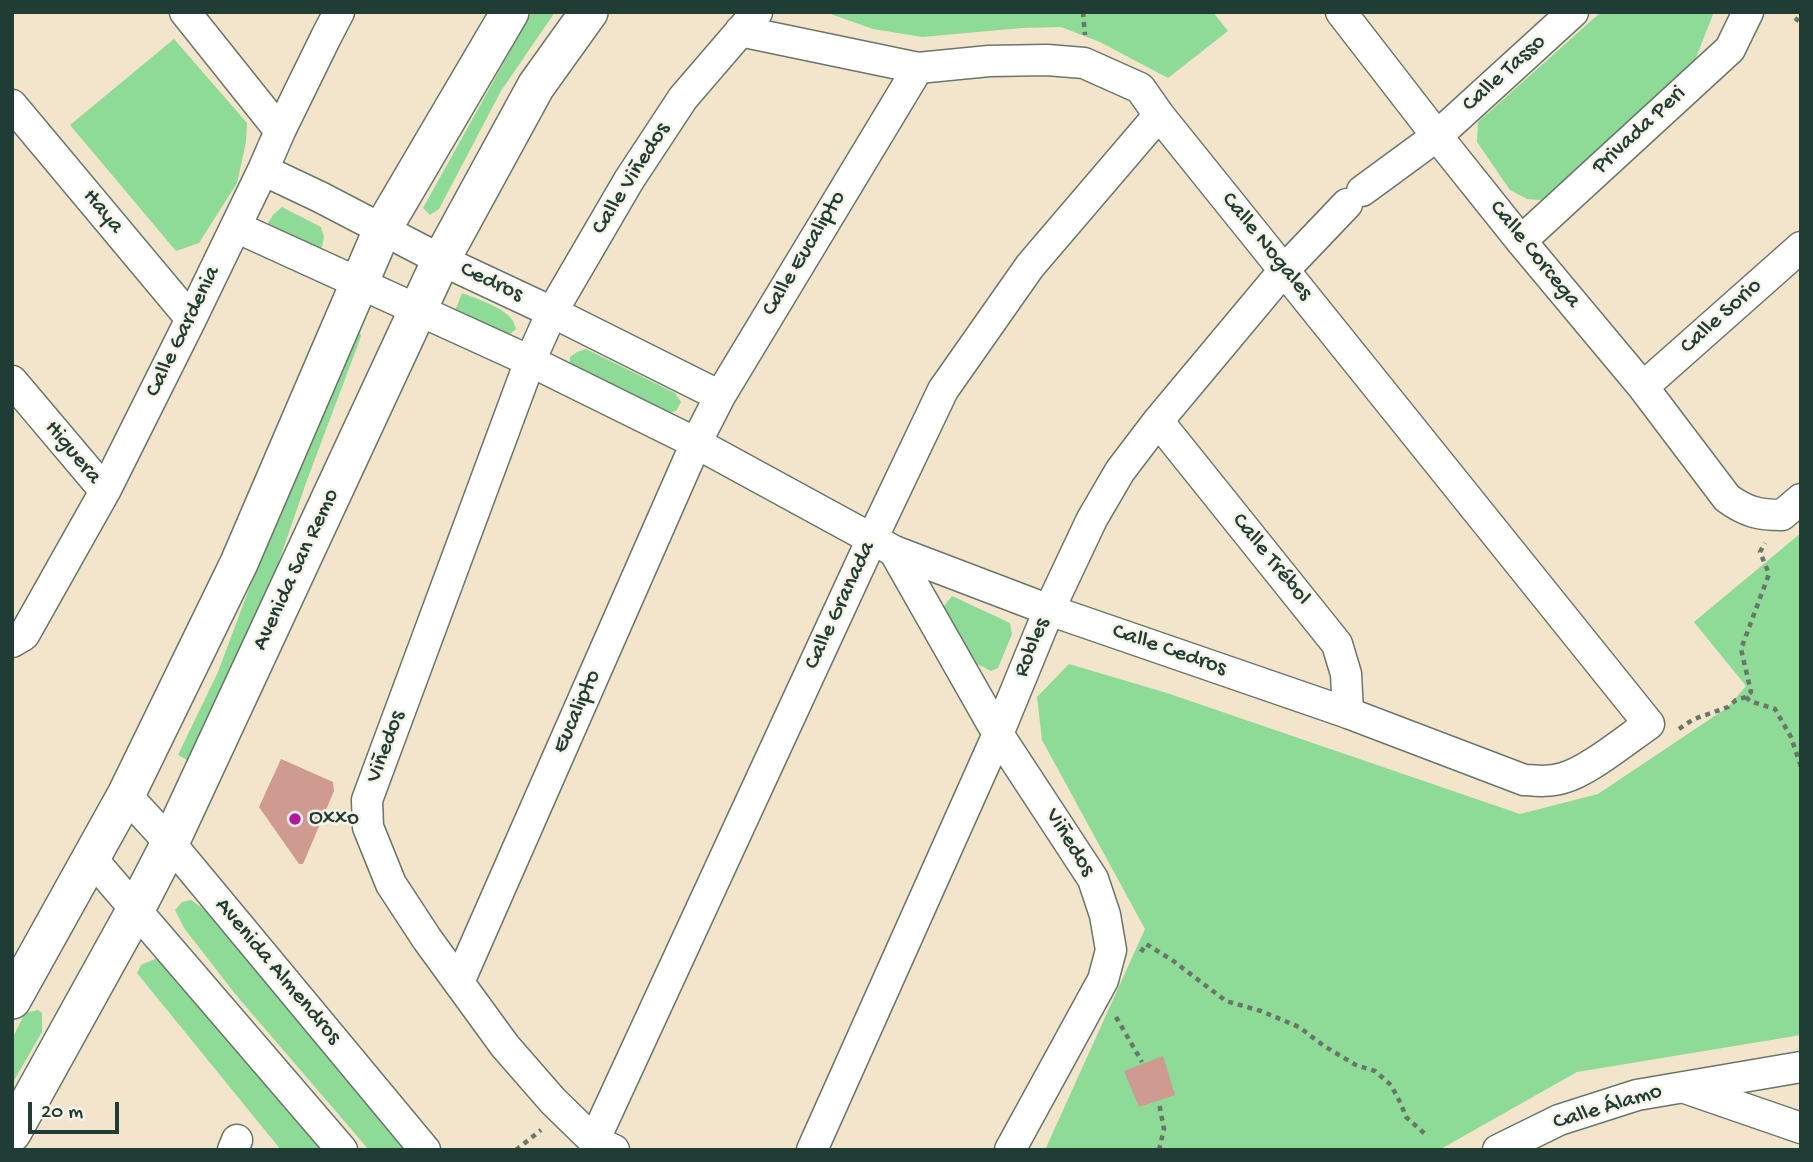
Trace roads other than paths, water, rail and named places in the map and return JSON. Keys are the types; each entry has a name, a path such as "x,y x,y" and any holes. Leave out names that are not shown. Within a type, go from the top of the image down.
{"street":[{"path":"185,12 280,131"},
{"name":"Calle Gardenia","path":"12,642 24,635 105,492 340,12"},
{"path":"12,1000 126,795 239,563 383,228 510,12"},
{"name":"Avenida San Remo","path":"12,1133 170,843 441,260 536,86 589,12"},
{"name":"Calle Corcega","path":"1341,12 1521,241 1643,387 1727,498 1741,508 1763,515 1782,515 1801,499"},
{"name":"Calle Tasso","path":"1354,197 1437,136 1573,12"},
{"name":"Privada Peri","path":"1521,241 1730,49 1748,12"},
{"name":"Calle Nogales","path":"748,22 918,68 989,61 1047,60 1084,64 1140,88 1159,115 1659,728"},
{"name":"Calle Viñedos","path":"530,361 552,312 629,180 683,98 748,22"},
{"name":"Calle Eucalipto","path":"696,443 720,396 918,68"},
{"name":"Haya","path":"12,105 191,319"},
{"name":"Calle Granada","path":"604,1145 883,545 943,390 1030,265 1159,115"},
{"name":"Cedros","path":"263,170 720,396"},
{"name":"Robles","path":"813,1150 998,734 1049,610 1092,519 1120,471 1158,422 1284,269 1354,197"},
{"path":"236,226 530,361 696,443"},
{"name":"Calle Sorio","path":"1643,387 1801,247"},
{"name":"Viñedos","path":"530,361 367,800 369,827 391,884 427,939 505,1046 553,1101 604,1145"},
{"name":"Higuera","path":"12,381 105,492"},
{"name":"Calle Trébol","path":"1158,422 1337,644 1346,674 1348,713"},
{"name":"Calle Cedros","path":"696,443 883,545 1049,610 1348,713 1524,780 1544,782 1566,778 1659,728"},
{"name":"Eucalipto","path":"460,982 696,443"},
{"name":"Viñedos","path":"883,545 998,734 1093,879 1105,915 1111,950 1103,980 1010,1150"},
{"name":"Avenida Almendros","path":"126,795 170,843 425,1150"},
{"path":"92,859 342,1150"},
{"name":"Calle Álamo","path":"1498,1150 1559,1120 1637,1095 1801,1067"},
{"name":"Calle Álamo","path":"1681,1087 1801,1128"}],"place":[{"name":"Oxxo","path":"295,819"}]}
